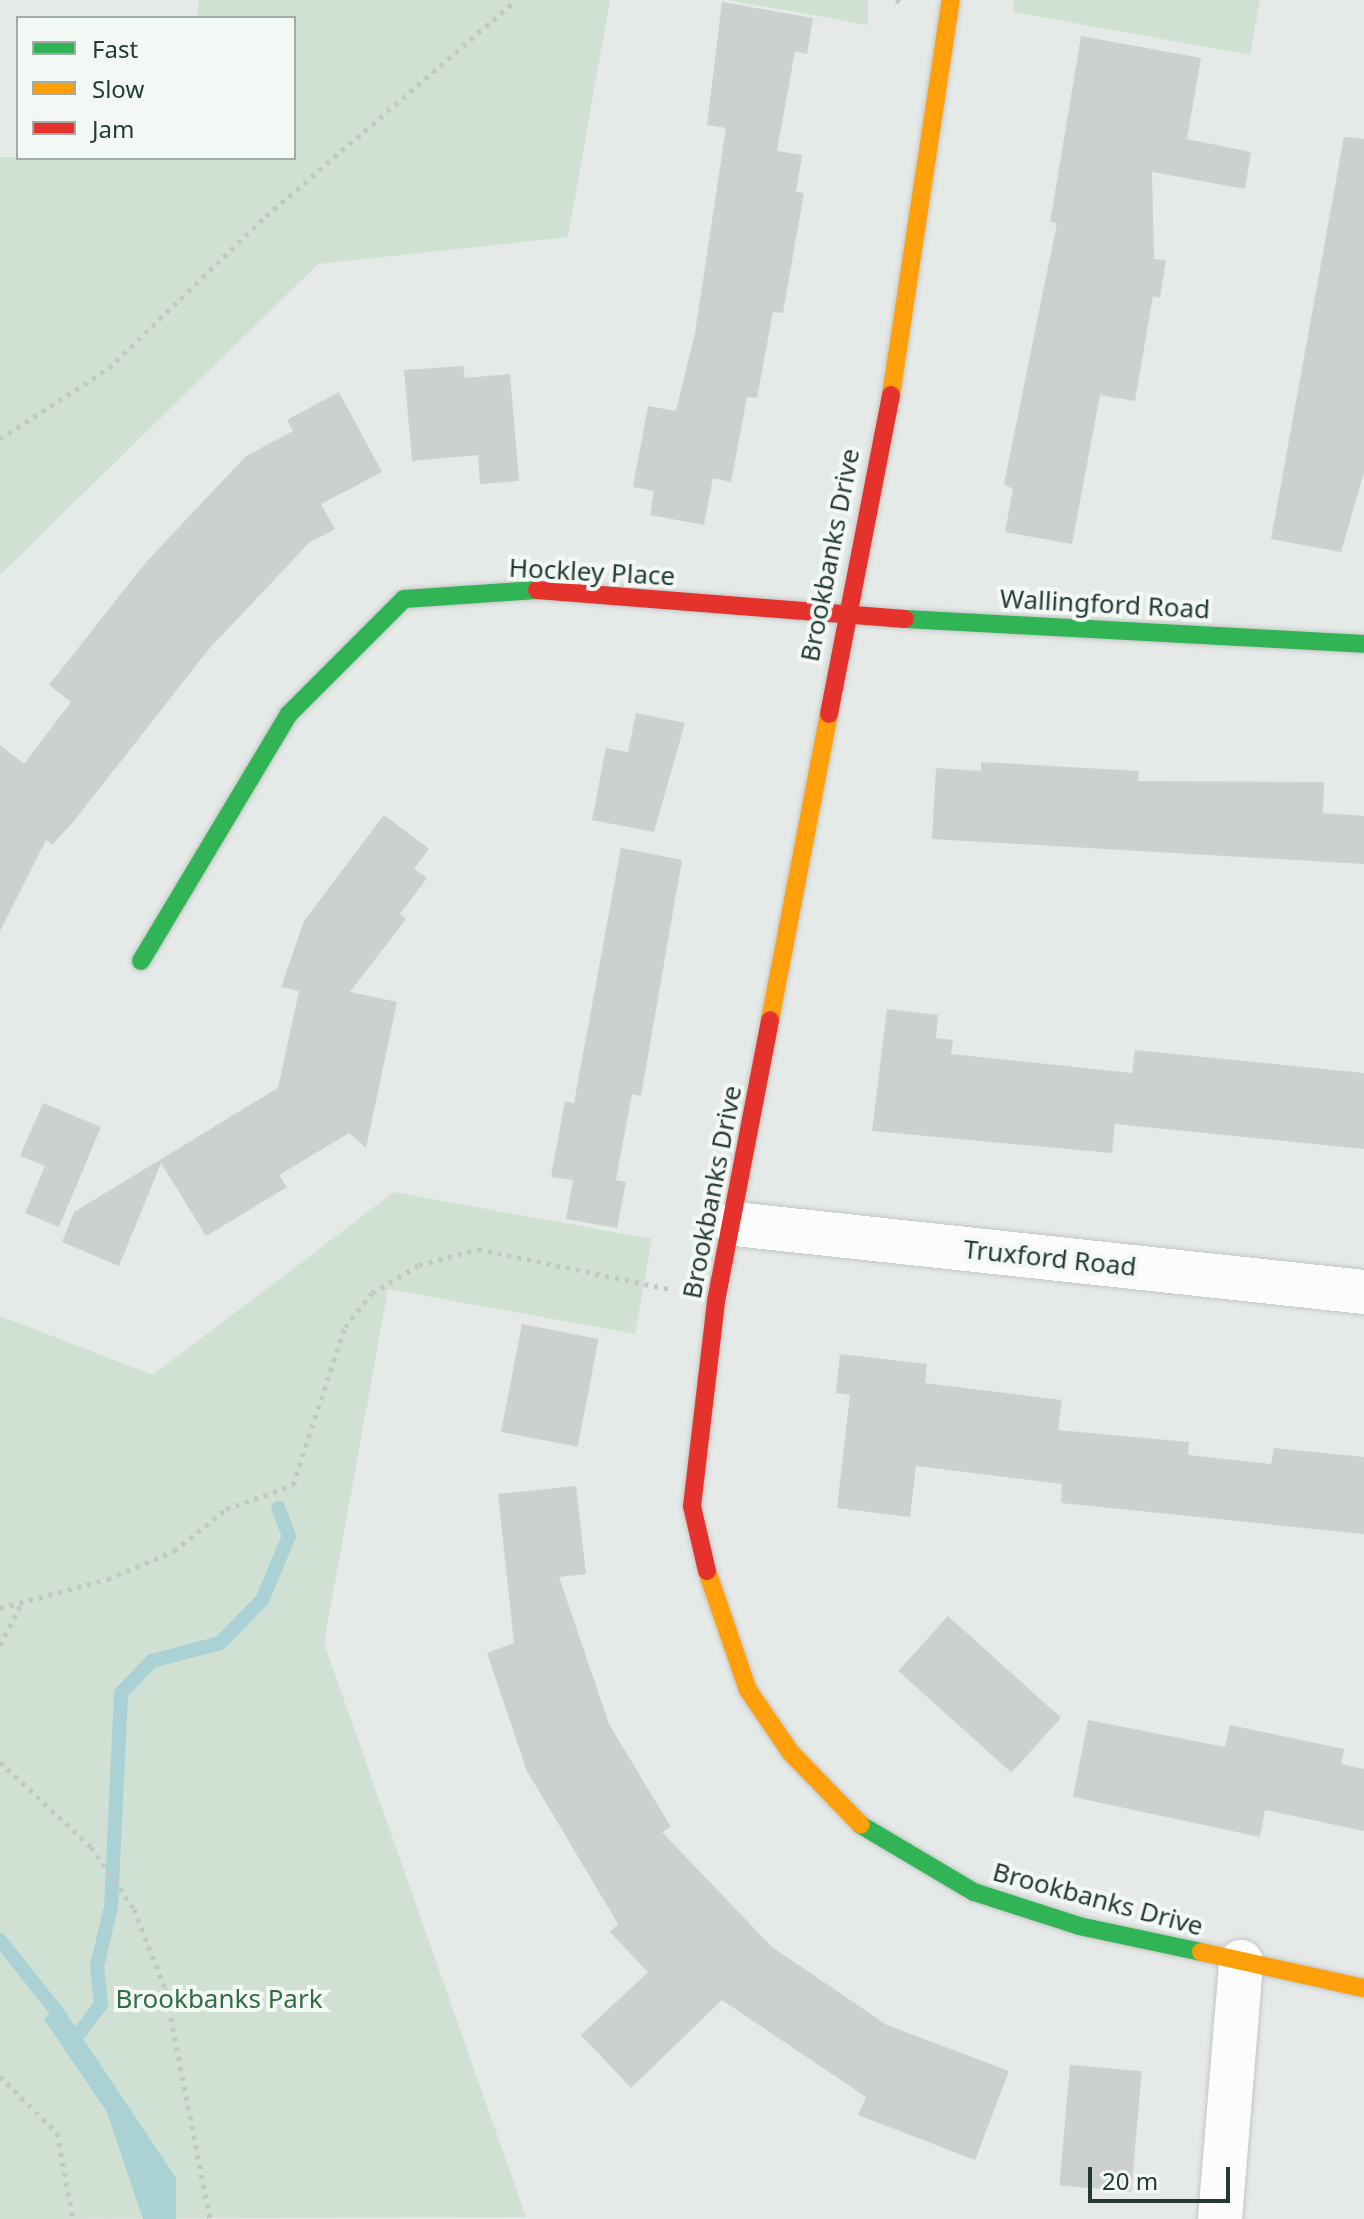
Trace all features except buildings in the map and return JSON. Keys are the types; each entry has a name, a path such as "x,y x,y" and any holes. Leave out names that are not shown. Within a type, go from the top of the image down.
{"street":[{"name":"Brookbanks Drive","path":"951,0 914,277 843,616 735,1224 716,1301 692,1506 720,1622 748,1690 791,1753 854,1821 974,1892 1079,1926 1364,1988"},
{"name":"Hockley Place","path":"141,961 288,715 404,599 532,590 843,616"},
{"name":"Wallingford Road","path":"843,616 1364,644"},
{"name":"Truxford Road","path":"735,1224 1364,1292"},
{"path":"1220,2219 1241,1962"}],"path":[{"path":"0,439 109,368 266,216 516,0"},
{"path":"0,1608 108,1579 174,1551 226,1509 293,1485 345,1327 372,1293 419,1265 478,1249 716,1301"},
{"path":"0,1645 23,1601"},
{"path":"0,1762 91,1847 134,1909 165,1988 210,2219"},
{"path":"0,2076 57,2133 73,2219"}],"green space":[{"path":"199,0 610,0 568,237 318,264 0,575 0,157 16,157 16,160 296,160 296,16 197,16"},
{"path":"728,0 868,0 868,25"},
{"path":"1014,0 1260,0 1250,55 1013,12"},
{"name":"Brookbanks Park","path":"394,1192 652,1239 635,1334 388,1289 324,1643 526,2217 0,2219 0,1316 153,1375"}],"water":[{"path":"60,2004 176,2178 176,2219 143,2219 107,2112 44,2019"}],"waterway":[{"path":"81,2031 101,2004 97,1966 111,1907 121,1693 152,1661 220,1643 262,1600 289,1536 278,1508"},
{"path":"0,1940 53,2007"}],"traffic: fast":[{"path":"141,961 288,715 404,599 537,590"},
{"path":"905,619 1364,644"},
{"path":"861,1825 974,1892 1079,1926 1201,1952"}],"traffic: slow":[{"path":"891,395 951,0"},
{"path":"770,1020 829,714"},
{"path":"707,1571 748,1690 791,1753 861,1825"},
{"path":"1201,1952 1364,1988"}],"traffic: jam":[{"path":"829,714 891,395"},
{"path":"537,590 905,619"},
{"path":"707,1571 692,1506 716,1301 770,1020"}]}
